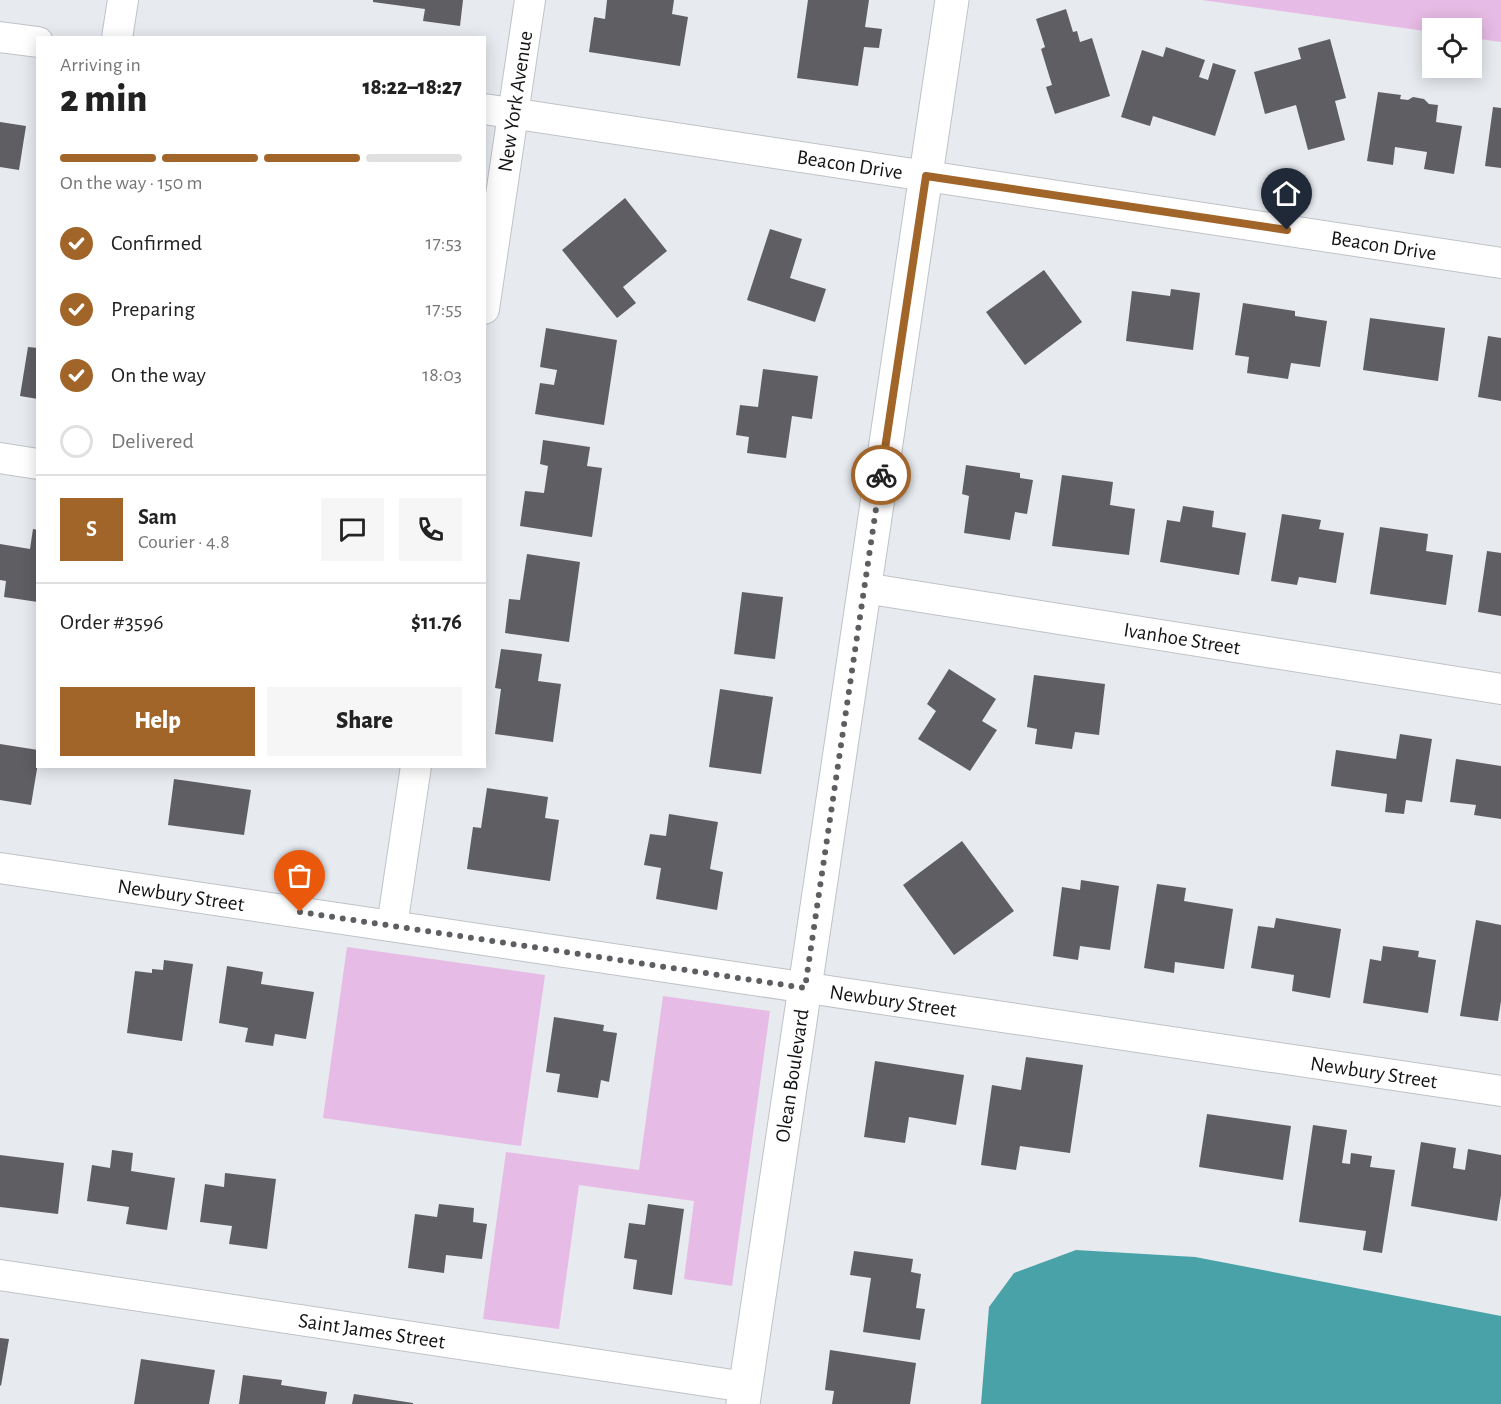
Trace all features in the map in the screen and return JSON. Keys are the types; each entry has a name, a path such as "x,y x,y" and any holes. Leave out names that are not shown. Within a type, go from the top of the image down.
{"street":[{"path":"117,36 123,0"},
{"name":"New York Avenue","path":"486,296 530,0"},
{"name":"Olean Boulevard","path":"745,1395 952,0"},
{"path":"0,37 36,42"},
{"name":"Beacon Drive","path":"486,109 1501,262"},
{"path":"0,458 36,464"},
{"name":"Ivanhoe Street","path":"864,588 1501,689"},
{"path":"392,926 416,768"},
{"name":"Newbury Street","path":"0,868 1501,1091"},
{"name":"Saint James Street","path":"0,1275 745,1395"}],"shaded area":[{"path":"1202,0 1501,0 1501,42 1482,39 1482,18 1422,18 1422,31"},
{"path":"347,947 545,975 521,1146 323,1118"},
{"path":"663,996 770,1011 732,1286 684,1279 694,1201 579,1185 559,1329 483,1319 506,1152 639,1170"}],"water":[{"path":"1076,1250 1195,1257 1501,1316 1501,1404 981,1404 989,1307 1014,1273"}],"building":[{"path":"373,0 463,0 460,26 423,21 425,9 373,2"},
{"path":"607,0 674,0 672,14 688,17 680,66 589,52 594,17 605,19"},
{"path":"808,0 869,0 865,27 882,29 879,48 864,47 858,86 797,78"},
{"path":"1066,9 1073,32 1077,31 1080,42 1092,38 1110,96 1055,114 1046,87 1052,85 1041,49 1045,47 1036,19"},
{"path":"1330,39 1346,98 1335,101 1345,140 1308,150 1296,105 1265,114 1254,72 1301,59 1298,48"},
{"path":"1166,47 1205,60 1199,77 1208,80 1213,63 1236,70 1215,136 1153,116 1150,126 1121,117 1142,50 1163,57"},
{"path":"1378,92 1401,95 1400,99 1408,100 1413,97 1424,99 1429,104 1438,105 1436,122 1462,126 1454,174 1424,169 1427,152 1395,147 1393,165 1367,161"},
{"path":"1493,107 1501,108 1501,168 1485,166"},
{"path":"0,122 26,126 19,170 0,167"},
{"path":"625,198 667,251 623,287 636,303 617,318 562,250"},
{"path":"770,229 802,239 790,278 826,289 815,322 747,300"},
{"path":"1044,270 1082,322 1025,365 986,312"},
{"path":"1171,289 1200,293 1193,350 1126,341 1132,291 1170,296"},
{"path":"1243,303 1295,311 1295,316 1327,321 1320,367 1291,363 1288,379 1247,373 1249,357 1235,355"},
{"path":"1370,318 1445,328 1438,381 1363,370"},
{"path":"546,328 617,340 604,425 535,414 540,383 554,385 557,370 540,367"},
{"path":"1488,336 1501,338 1501,401 1478,397"},
{"path":"28,347 36,348 36,399 20,396"},
{"path":"763,369 818,376 812,419 792,416 786,458 747,453 749,437 736,435 740,405 758,407"},
{"path":"543,440 590,447 587,466 602,468 592,537 520,526 525,491 544,493 548,466 540,464"},
{"path":"966,465 1020,473 1020,478 1033,480 1027,514 1015,512 1010,540 964,533 969,496 962,494"},
{"path":"1062,475 1113,482 1110,505 1135,509 1129,555 1052,546"},
{"path":"1183,506 1214,511 1212,527 1246,533 1239,575 1160,562 1167,520 1180,522"},
{"path":"1282,514 1321,520 1319,529 1344,533 1336,583 1299,577 1297,585 1271,581"},
{"path":"1380,527 1428,534 1426,551 1453,555 1446,605 1370,594"},
{"path":"33,529 36,530 36,602 4,597 6,581 0,580 0,544 30,549"},
{"path":"1487,551 1501,553 1501,616 1478,612"},
{"path":"527,554 580,562 569,642 505,633 509,599 520,600"},
{"path":"742,592 783,597 775,659 734,654"},
{"path":"501,649 542,654 538,681 561,684 553,742 495,734 501,689 495,688"},
{"path":"949,669 996,699 982,721 997,730 970,771 918,739 936,711 927,704"},
{"path":"1034,675 1105,684 1099,735 1075,732 1072,749 1035,744 1037,729 1027,727"},
{"path":"720,689 773,697 761,774 709,767"},
{"path":"1400,734 1432,739 1422,802 1406,800 1404,814 1385,812 1387,794 1331,786 1336,750 1396,759"},
{"path":"0,744 36,750 37,768 31,805 0,800"},
{"path":"1456,759 1501,766 1501,819 1474,815 1476,805 1450,802"},
{"path":"174,779 251,790 244,835 168,825"},
{"path":"487,788 548,797 545,818 559,820 550,881 467,869 473,827 481,828"},
{"path":"669,814 718,822 710,869 723,872 717,910 656,899 661,868 644,865 650,834 666,836"},
{"path":"962,841 1014,911 954,955 903,885"},
{"path":"1081,880 1119,886 1110,950 1080,946 1078,960 1053,956 1062,887 1080,890"},
{"path":"1157,884 1186,888 1184,901 1233,909 1224,969 1175,962 1174,973 1144,968"},
{"path":"1276,918 1341,929 1330,998 1292,991 1294,975 1251,968 1258,926 1274,928"},
{"path":"1476,920 1501,925 1501,1001 1498,1021 1460,1016"},
{"path":"1383,946 1419,951 1418,957 1436,960 1428,1013 1363,1003 1370,959 1381,961"},
{"path":"164,960 193,964 182,1041 127,1033 135,971 152,973 152,969 163,970"},
{"path":"227,966 263,972 261,984 314,992 306,1039 275,1034 273,1046 245,1042 248,1028 219,1023"},
{"path":"554,1017 604,1025 603,1031 617,1033 609,1082 601,1080 598,1098 557,1092 560,1074 546,1072"},
{"path":"1026,1057 1083,1065 1070,1153 1020,1146 1016,1170 981,1165 992,1085 1021,1090"},
{"path":"875,1061 964,1075 956,1125 909,1117 905,1143 864,1137"},
{"path":"1207,1114 1291,1126 1283,1180 1199,1167"},
{"path":"1313,1125 1347,1130 1342,1163 1350,1164 1351,1153 1372,1156 1370,1167 1395,1170 1382,1253 1363,1250 1366,1231 1299,1222"},
{"path":"1421,1142 1456,1148 1453,1168 1465,1170 1468,1149 1501,1155 1501,1195 1497,1221 1411,1206"},
{"path":"112,1150 133,1153 131,1171 175,1178 167,1230 126,1224 129,1207 87,1201 92,1165 110,1168"},
{"path":"0,1155 64,1163 58,1214 0,1207"},
{"path":"225,1173 276,1179 267,1249 229,1244 232,1226 200,1222 205,1184 224,1187"},
{"path":"439,1204 474,1208 473,1222 487,1224 482,1259 446,1255 444,1273 408,1268 415,1214 437,1217"},
{"path":"648,1204 684,1209 672,1295 633,1289 637,1260 624,1258 629,1223 645,1225"},
{"path":"854,1251 913,1259 911,1272 921,1274 916,1308 925,1309 920,1340 863,1332 871,1278 850,1275"},
{"path":"0,1338 9,1339 1,1386 0,1385"},
{"path":"830,1350 916,1363 910,1404 832,1404 834,1391 825,1390"},
{"path":"141,1359 215,1370 209,1404 134,1404"},
{"path":"243,1375 282,1380 281,1385 327,1392 325,1404 239,1404"},
{"path":"354,1394 413,1403 413,1404 352,1404"}],"way so far":[{"path":"300,912 805,988 881,475"}],"route":[{"path":"881,475 926,176 1287,230"}]}
